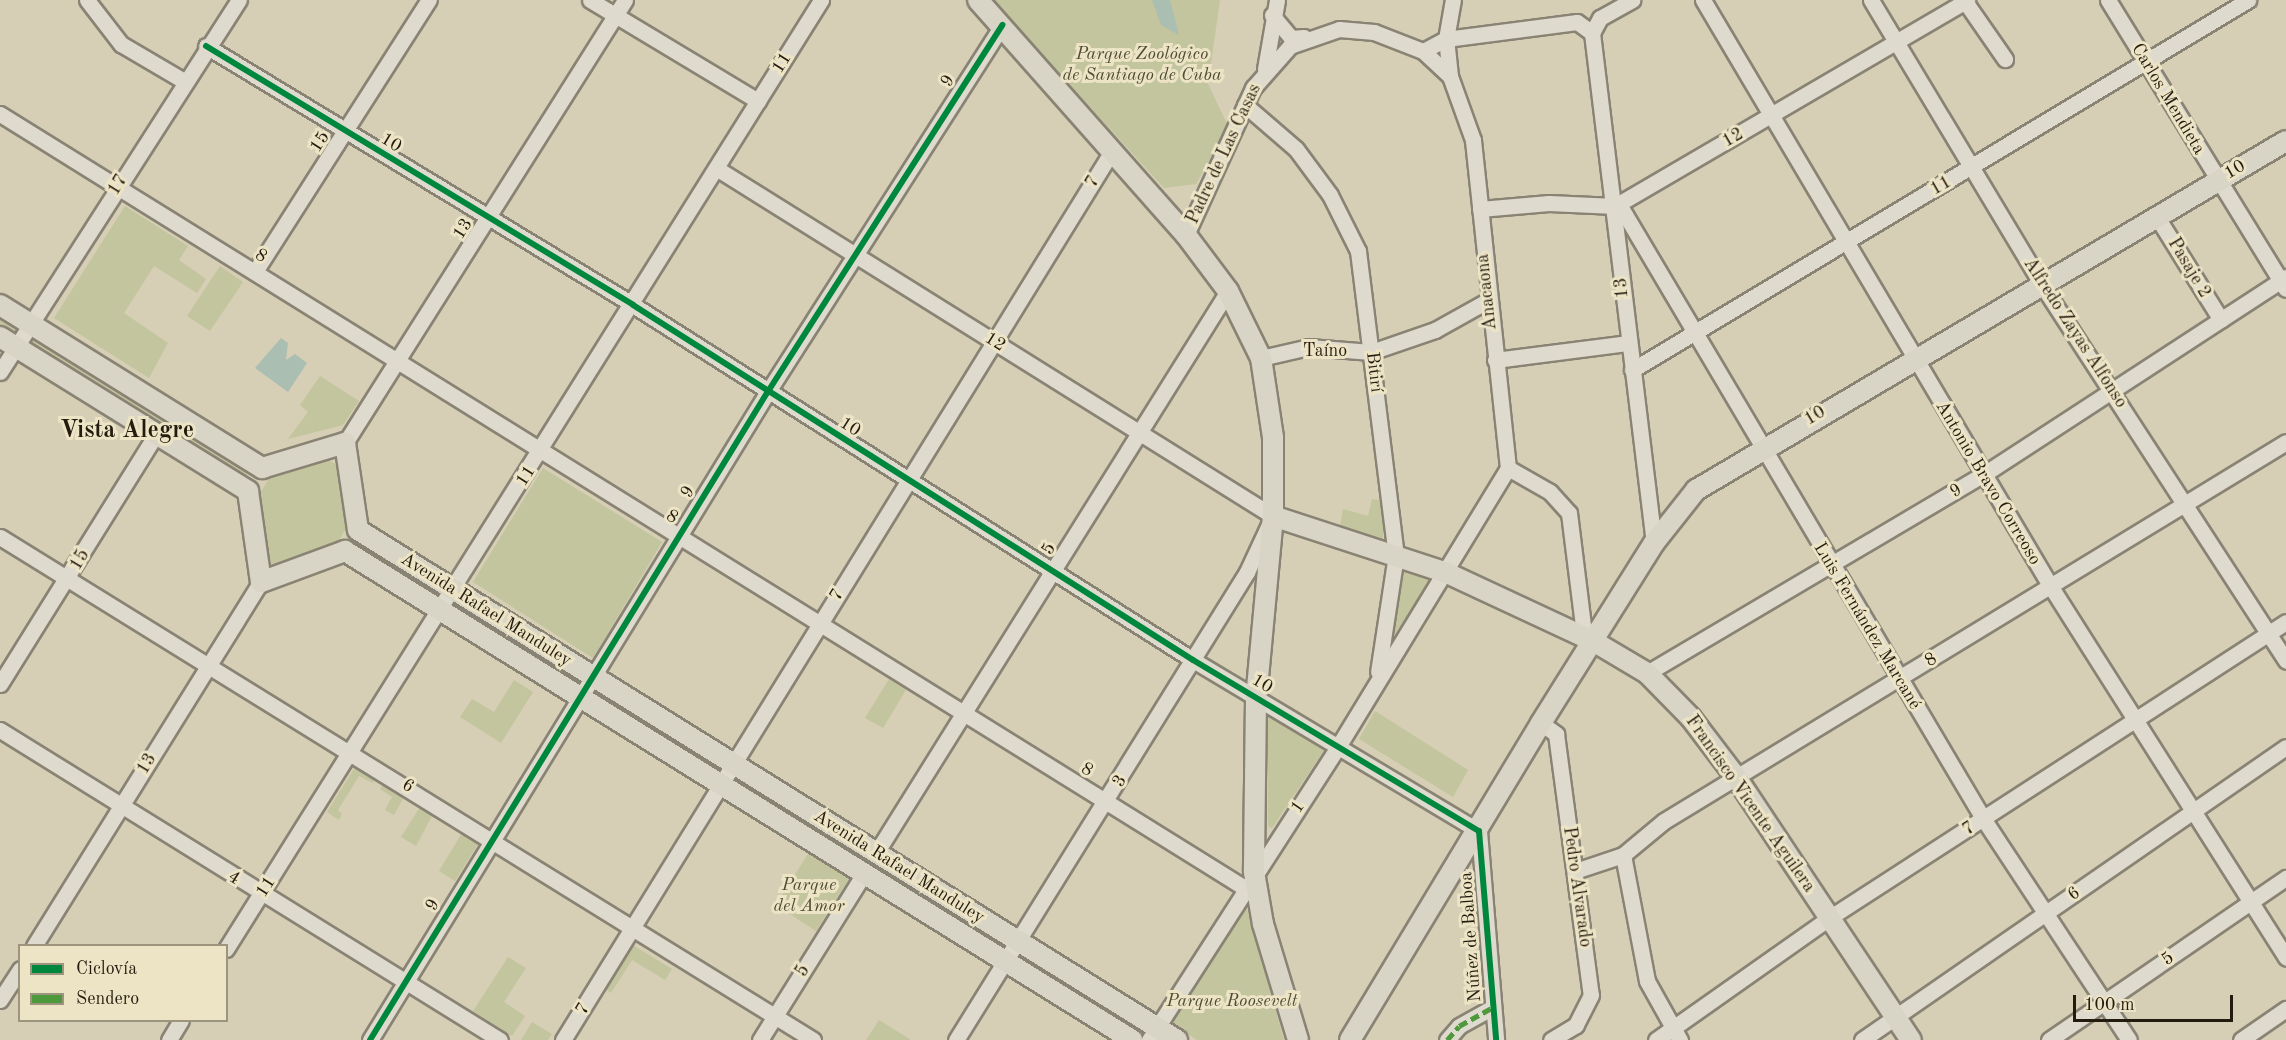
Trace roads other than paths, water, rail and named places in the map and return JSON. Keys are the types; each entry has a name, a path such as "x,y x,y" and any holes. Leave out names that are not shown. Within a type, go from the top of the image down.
{"main road":[{"path":"978,0 1186,235 1228,291 1261,358 1273,437 1273,516 1256,698 1249,880 1296,1035"},
{"name":"10","path":"1350,1040 1479,831 1541,723 1654,543 1695,490 1913,358 2286,141"},
{"path":"0,305 262,468 345,443 358,531"},
{"path":"8,342 248,491 261,582 345,551"},
{"name":"Francisco Vicente Aguilera","path":"1273,516 1446,573 1593,641 1647,673 1691,718 1736,777 1911,1040"},
{"name":"Avenida Rafael Manduley","path":"358,531 1018,941 1153,1034 1177,1040"},
{"name":"Avenida Rafael Manduley","path":"345,551 581,694 720,784 1132,1040"}],"street":[{"path":"87,0 121,44 184,81"},
{"name":"17","path":"0,372 8,342 30,324 206,46 239,0"},
{"name":"15","path":"256,270 429,0"},
{"path":"590,0 758,101"},
{"name":"13","path":"345,443 625,0"},
{"name":"11","path":"228,946 353,752 453,588 542,453 821,0"},
{"name":"Anacaona","path":"1453,0 1446,39 1450,76 1472,132 1487,301 1508,468"},
{"path":"1423,51 1446,39 1577,22 1592,33 1600,18 1632,0"},
{"name":"Antonio Bravo Correoso","path":"1702,0 2051,587 2133,721 2286,958"},
{"name":"Alfredo Zayas Alfonso","path":"1871,0 2042,285 2114,391 2286,661"},
{"path":"1965,0 2004,59"},
{"name":"12","path":"1615,206 1965,0"},
{"name":"Carlos Mendieta","path":"2108,0 2217,180 2284,282"},
{"name":"11","path":"1632,370 2248,0"},
{"path":"1274,7 1291,38 1357,29 1423,51 1450,76"},
{"path":"1265,69 1274,7"},
{"name":"9","path":"370,1040 767,393 1002,25"},
{"name":"13","path":"1592,33 1615,206 1627,343 1654,543"},
{"name":"Padre de Las Casas","path":"1186,235 1245,105 1265,69 1304,37"},
{"name":"10","path":"206,46 487,219 633,305 767,393 1193,660 1339,745 1479,831"},
{"name":"Bitirí","path":"1245,105 1296,149 1330,195 1358,251 1396,555 1377,678"},
{"name":"8","path":"0,114 256,270 678,538 1108,800 1249,880"},
{"name":"7","path":"563,1040 1112,150"},
{"name":"12","path":"716,168 1273,516"},
{"path":"1480,209 1549,202 1615,206"},
{"name":"Luis Fernández Marcané","path":"1615,206 1623,211 1831,566 1984,820 2044,915 2129,1040"},
{"name":"Pasaje 2","path":"2157,217 2221,320"},
{"name":"9","path":"1647,673 1984,474 2221,320 2284,282"},
{"name":"5","path":"876,853 1228,291"},
{"name":"Taíno","path":"1261,358 1309,347 1371,352 1435,330 1487,301"},
{"path":"1495,360 1627,343"},
{"name":"15","path":"0,684 69,578 156,434"},
{"name":"8","path":"1575,871 1623,855 1632,842 1736,777 2286,442"},
{"path":"248,491 262,468"},
{"path":"1446,573 1508,468 1550,492 1569,513 1583,626 1593,641"},
{"name":"3","path":"956,1040 1108,800 1247,572 1273,516"},
{"path":"345,551 358,531"},
{"name":"6","path":"0,537 353,752 813,1040"},
{"name":"1","path":"1153,1034 1249,880 1339,745 1377,678 1446,573"},
{"name":"13","path":"35,944 261,582"},
{"name":"7","path":"1656,1040 1671,1027 1829,918 1984,820 2286,622"},
{"name":"Pedro Alvarado","path":"1541,723 1556,734 1591,995 1576,1025 1551,1040"},
{"name":"4","path":"0,730 261,895 406,979 501,1040"},
{"name":"6","path":"1862,1040 2286,747"},
{"name":"Núñez de Balboa","path":"1479,831 1491,1008 1496,1040"},
{"path":"1623,855 1647,981 1680,1040"},
{"name":"5","path":"760,1040 865,872"},
{"name":"5","path":"2049,1040 2286,878"},
{"path":"0,1000 18,972"},
{"path":"1447,1040 1459,1026 1491,1008"},
{"path":"2241,1040 2286,1009"},
{"path":"169,1040 180,1022"}],"district":[{"name":"Vista Alegre","path":"127,432"}],"park label":[{"name":"Parque Zoológico de Santiago de Cuba","path":"1142,65"},
{"name":"Parque del Amor","path":"809,896"},
{"name":"Parque Roosevelt","path":"1232,1001"}]}
